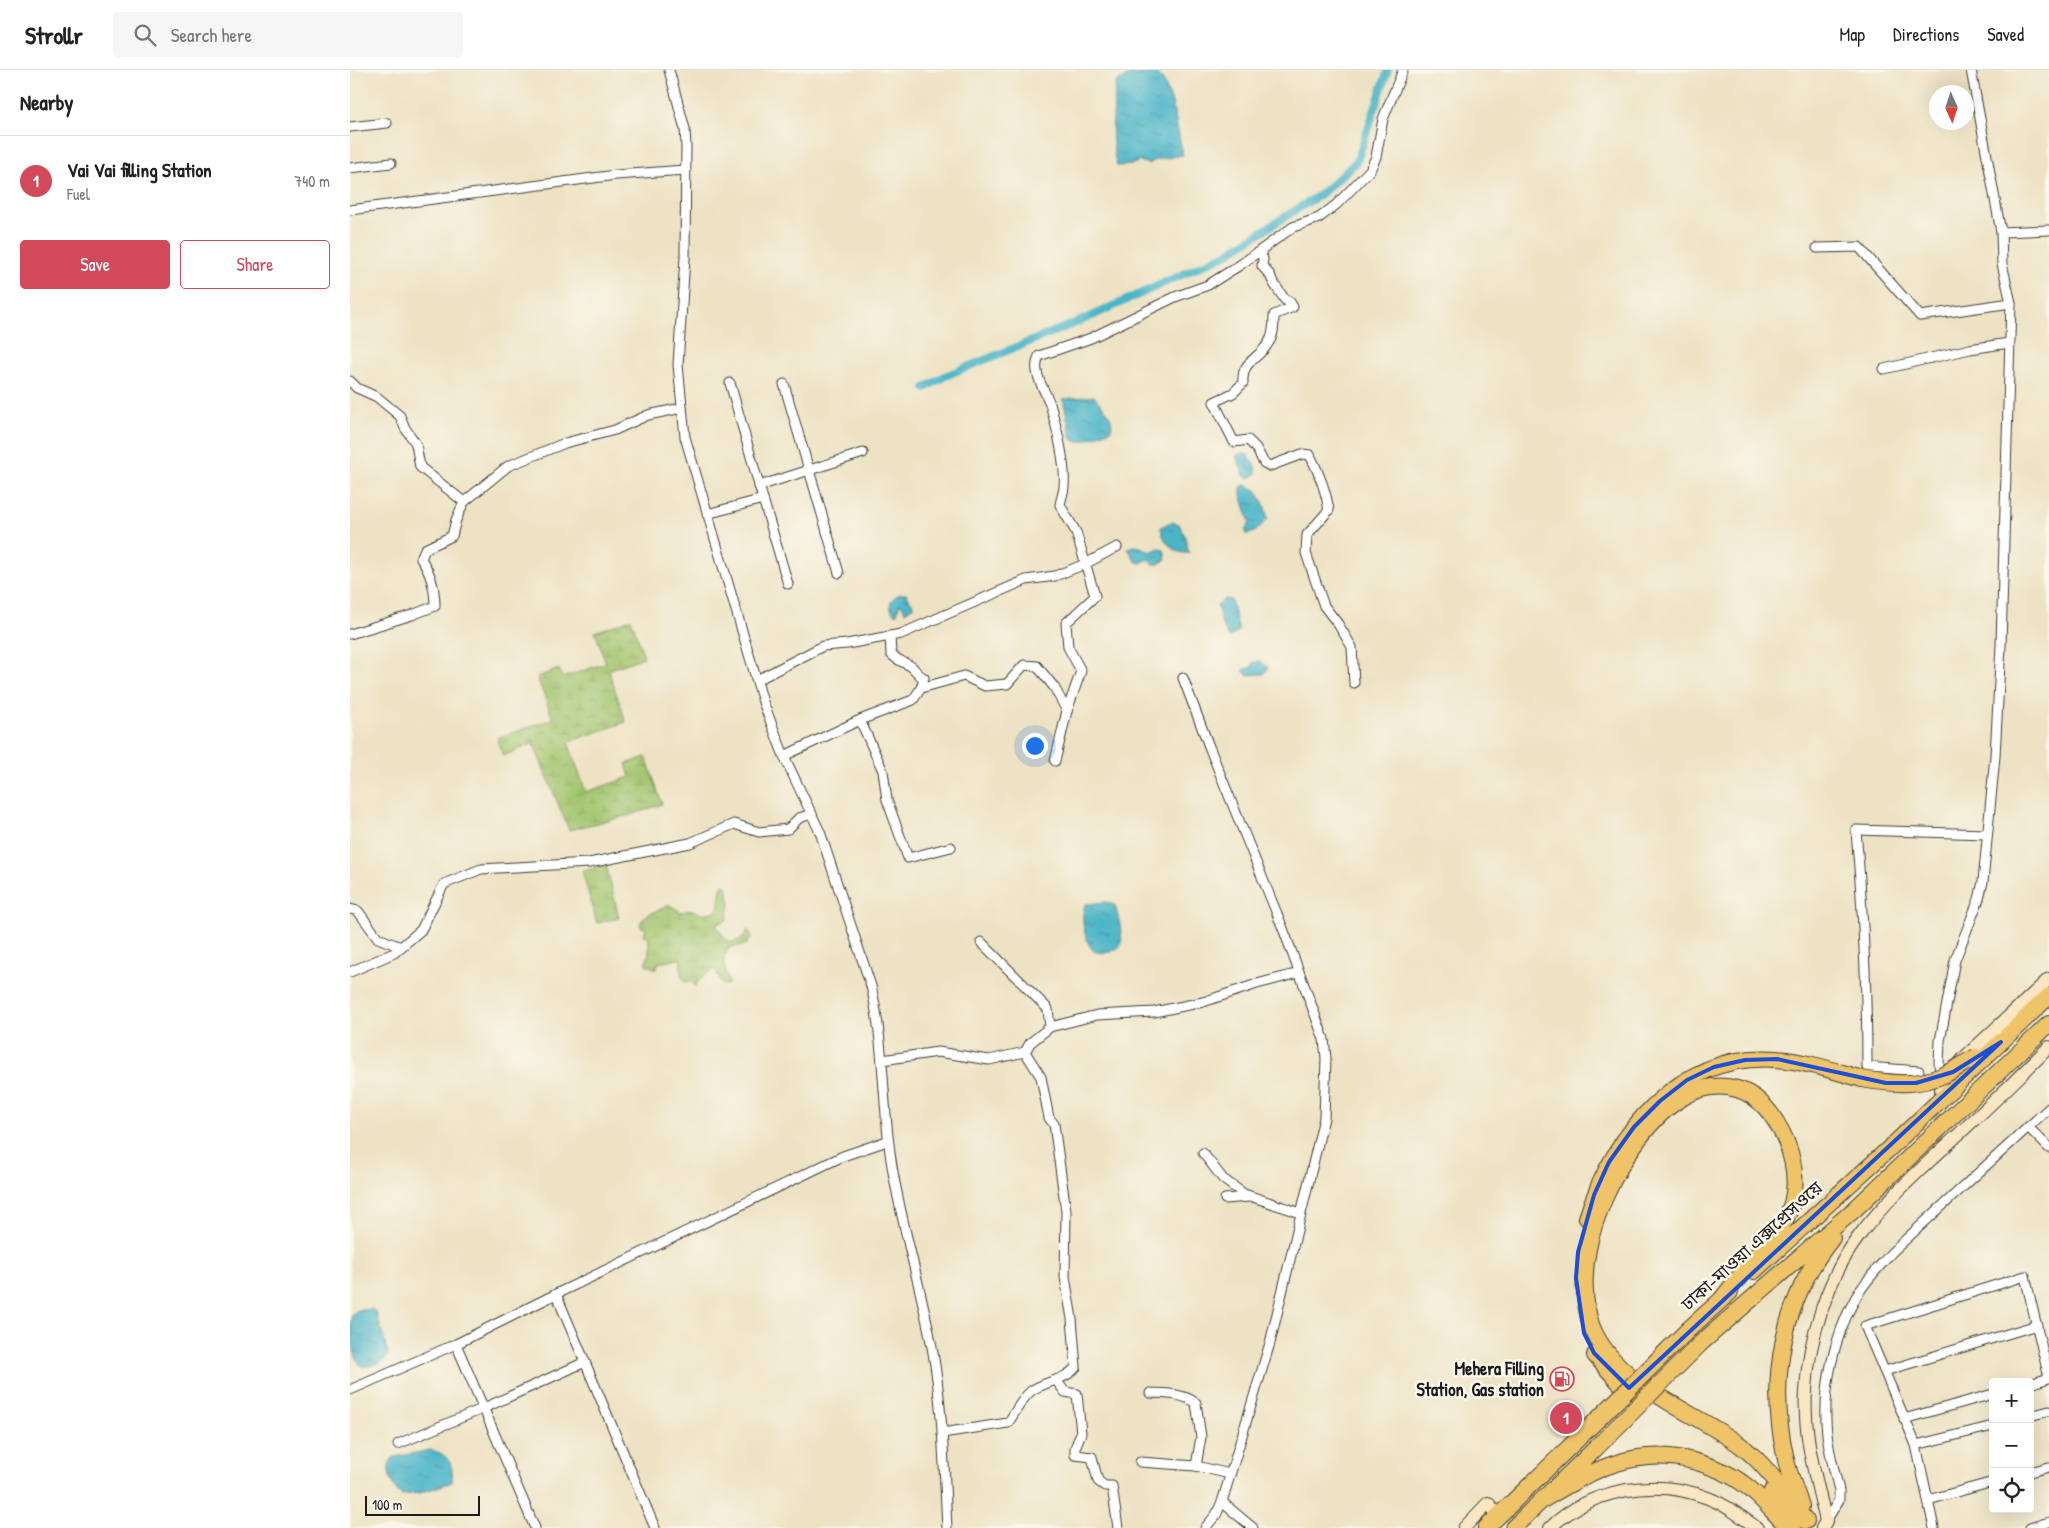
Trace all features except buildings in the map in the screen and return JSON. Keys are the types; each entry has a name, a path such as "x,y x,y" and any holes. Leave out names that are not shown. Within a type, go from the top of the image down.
{"highway":[{"name":"ঢাকা-মাওয়া এক্সপ্রেসওয়ে","path":"1486,1528 1689,1329 1806,1225 2049,996"},
{"path":"1513,1528 1596,1449 1701,1343 1855,1209 2049,1024"},
{"path":"1796,1526 1762,1477 1744,1460 1718,1442 1619,1382 1594,1353 1584,1332 1577,1306 1576,1278 1578,1252 1594,1195 1610,1162 1634,1127 1660,1101 1687,1080 1714,1067 1745,1060 1777,1059 1819,1067 1862,1079 1904,1084 1922,1082 1946,1074 2001,1042"},
{"path":"1722,1299 1785,1220 1794,1196 1795,1175 1791,1153 1781,1129 1766,1108 1754,1096 1742,1090 1722,1085 1696,1090 1671,1104 1653,1122 1621,1166 1607,1193 1588,1249 1585,1270 1587,1305 1592,1327 1602,1346 1618,1364 1646,1387 1742,1446 1777,1483 1796,1526"},
{"path":"1796,1526 1779,1412 1781,1350 1797,1297 1810,1268 1855,1209"},
{"path":"1544,1499 1581,1477 1614,1462 1643,1456 1675,1457 1713,1466 1745,1484 1796,1526"}],"main road":[{"path":"1941,1090 1946,1080 1964,1058 2049,979"},
{"path":"1824,1525 1808,1439 1806,1416 1807,1377 1818,1322 1829,1290 1857,1238 1876,1214 1936,1149 1977,1118 2049,1047"},
{"path":"1550,1528 1574,1510 1598,1498 1619,1491 1640,1488 1692,1492 1723,1504 1757,1528"},
{"path":"1464,1528 1488,1503 1494,1510"}],"street":[{"path":"669,70 685,129 685,258 678,365 685,437 771,726 820,832 876,1006 882,1060 887,1141 932,1347 940,1395 947,1528"},
{"path":"1055,761 1067,711 1081,671 1068,647 1066,624 1095,596 1076,532 1060,505 1064,486 1061,457 1050,404 1038,374 1037,362 1039,356 1090,338 1175,297 1208,284 1260,251 1293,226 1319,218 1338,204 1370,170 1376,158 1383,119 1403,70"},
{"path":"1941,1090 1940,1041 1955,960 1979,899 1983,882 1995,756 2001,645 2011,303 2002,264 2001,232 1971,70"},
{"path":"350,127 387,123"},
{"path":"350,168 390,164"},
{"path":"350,210 616,175 685,170"},
{"path":"2001,232 2049,230"},
{"path":"1817,248 1859,247 1920,316 2011,303"},
{"path":"1260,251 1263,260 1262,266 1270,275 1272,282 1281,295 1293,307 1274,315 1270,342 1254,360 1246,365 1242,373 1243,383 1233,392 1214,402 1234,442 1248,440 1256,448 1264,464 1270,466 1302,454 1310,455 1326,493 1329,510 1307,535 1306,553 1324,606 1338,624 1352,648 1354,683"},
{"path":"1884,369 1970,348 2009,342"},
{"path":"350,381 357,388 377,397 400,416 416,444 420,467 464,502"},
{"path":"730,383 788,584"},
{"path":"784,384 839,573"},
{"path":"350,634 435,606 435,590 421,559 425,549 452,536 456,520 464,502 508,466 565,443 615,430 648,415 682,408"},
{"path":"759,486 863,453"},
{"path":"707,514 763,499"},
{"path":"757,680 823,646 847,644 902,634 1026,580 1055,576 1085,564 1117,547"},
{"path":"784,756 860,720 913,700 921,688 924,678 917,674 911,666 901,663 891,654 890,636"},
{"path":"921,688 964,676 985,686 1007,684 1024,665 1037,666 1054,686 1067,711"},
{"path":"1183,678 1284,931 1324,1039 1326,1058 1324,1118 1270,1343 1222,1502 1216,1515 1204,1528"},
{"path":"860,720 883,771 887,800 908,858 950,847"},
{"path":"350,972 394,953 421,930 444,884 481,868 589,863 690,843 734,824 759,832 788,829 799,818 812,814"},
{"path":"1919,1071 1867,1067 1864,935 1856,830 1987,834"},
{"path":"350,909 358,911 378,938 401,947"},
{"path":"981,942 1048,1010 1050,1027"},
{"path":"1025,1052 1030,1042 1050,1027 1097,1015 1154,1012 1193,1004 1299,973"},
{"path":"882,1060 938,1052 989,1060 1025,1052"},
{"path":"942,1433 1008,1423 1031,1391 1073,1371 1076,1367 1072,1318 1065,1277 1066,1210 1054,1124 1048,1118 1041,1077 1025,1052"},
{"path":"1824,1525 1839,1500 1839,1491 1827,1434 1828,1389 1831,1366 1840,1333 1857,1296 1892,1252 2028,1127 2048,1112"},
{"path":"2028,1127 2049,1148"},
{"path":"350,1390 456,1344 843,1156 887,1141"},
{"path":"1203,1153 1222,1179 1244,1194 1300,1213"},
{"path":"1225,1199 1252,1197"},
{"path":"1934,1528 1916,1445 1865,1326 2025,1276 2049,1378 2034,1383"},
{"path":"556,1294 655,1528"},
{"path":"1885,1371 2036,1325"},
{"path":"456,1344 482,1409 535,1528"},
{"path":"398,1444 482,1409 585,1362"},
{"path":"1056,1380 1066,1392 1077,1394 1081,1434 1074,1448 1075,1455 1092,1457 1098,1481 1105,1486 1112,1486 1118,1528"},
{"path":"1150,1393 1170,1394 1188,1398 1196,1403 1201,1437 1196,1466"},
{"path":"1904,1419 1989,1395"},
{"path":"2034,1415 2049,1411"},
{"path":"1916,1445 1989,1427"},
{"path":"1140,1462 1196,1466 1230,1474"},
{"path":"2034,1471 2049,1466"},
{"path":"1928,1500 1989,1483"},
{"path":"1222,1502 1253,1528"},
{"path":"2030,1528 2049,1522"}],"highlighted area":[{"path":"2001,1042 1799,1232 1629,1388 1594,1353 1584,1333 1576,1278 1578,1252 1594,1195 1609,1162 1634,1127 1660,1101 1687,1080 1714,1067 1745,1060 1777,1059 1886,1083 1916,1083 1953,1072"}],"green space":[{"path":"631,619 644,657 611,669 609,672 626,722 568,742 586,792 630,777 626,764 646,757 662,804 634,814 569,830 533,743 503,756 497,738 553,719 537,677 559,669 562,678 606,663 595,632"},
{"path":"606,865 619,918 597,923 582,871"},
{"path":"723,884 727,886 730,903 727,920 716,926 724,937 730,941 737,941 748,930 752,936 746,945 730,947 725,956 724,965 729,984 724,985 720,982 717,972 713,969 698,981 696,987 691,981 685,982 681,975 680,959 658,963 657,969 647,966 645,964 649,954 649,938 644,935 646,928 640,925 644,917 668,904 681,912 693,910 700,914 717,911"}],"water":[{"path":"1156,73 1163,80 1172,102 1183,155 1155,160 1148,164 1139,161 1131,165 1117,166 1113,147 1113,114 1116,83 1129,75"},
{"path":"1094,396 1111,420 1111,430 1077,442 1072,439 1063,399"},
{"path":"1241,453 1249,455 1248,458 1255,467 1256,474 1250,478 1244,476 1236,456"},
{"path":"1245,485 1256,490 1264,504 1268,519 1256,531 1247,535 1245,529 1250,523 1241,495 1241,487"},
{"path":"1171,522 1179,524 1185,536 1189,553 1179,552 1174,549 1164,537 1161,527"},
{"path":"1135,546 1150,552 1160,548 1164,550 1166,559 1159,564 1153,564 1149,559 1140,563 1135,561 1128,548"},
{"path":"900,594 906,594 914,606 905,612 902,605 899,604 898,612 895,615 890,606 892,600"},
{"path":"1225,599 1231,600 1239,631 1229,638 1222,624 1217,605"},
{"path":"1259,661 1269,668 1264,674 1247,675 1243,670"},
{"path":"1105,902 1115,905 1122,938 1118,948 1102,953 1094,951 1088,942 1084,929 1083,914 1086,904"},
{"path":"371,1309 376,1312 388,1353 386,1359 378,1364 363,1367 356,1358 354,1350 351,1326 352,1314 358,1310"},
{"path":"430,1450 436,1451 449,1460 452,1470 452,1482 420,1493 401,1495 391,1482 389,1466 391,1461 394,1457"}],"waterway":[{"path":"925,388 945,376 1083,320 1225,255 1321,194 1357,161 1388,70"}],"tunnel":[{"path":"1938,1144 1941,1096"}],"place":[{"name":"Mehera Filling Station, Gas station","path":"1562,1379"},
{"name":"Vai Vai filling Station","path":"1566,1418"}]}
